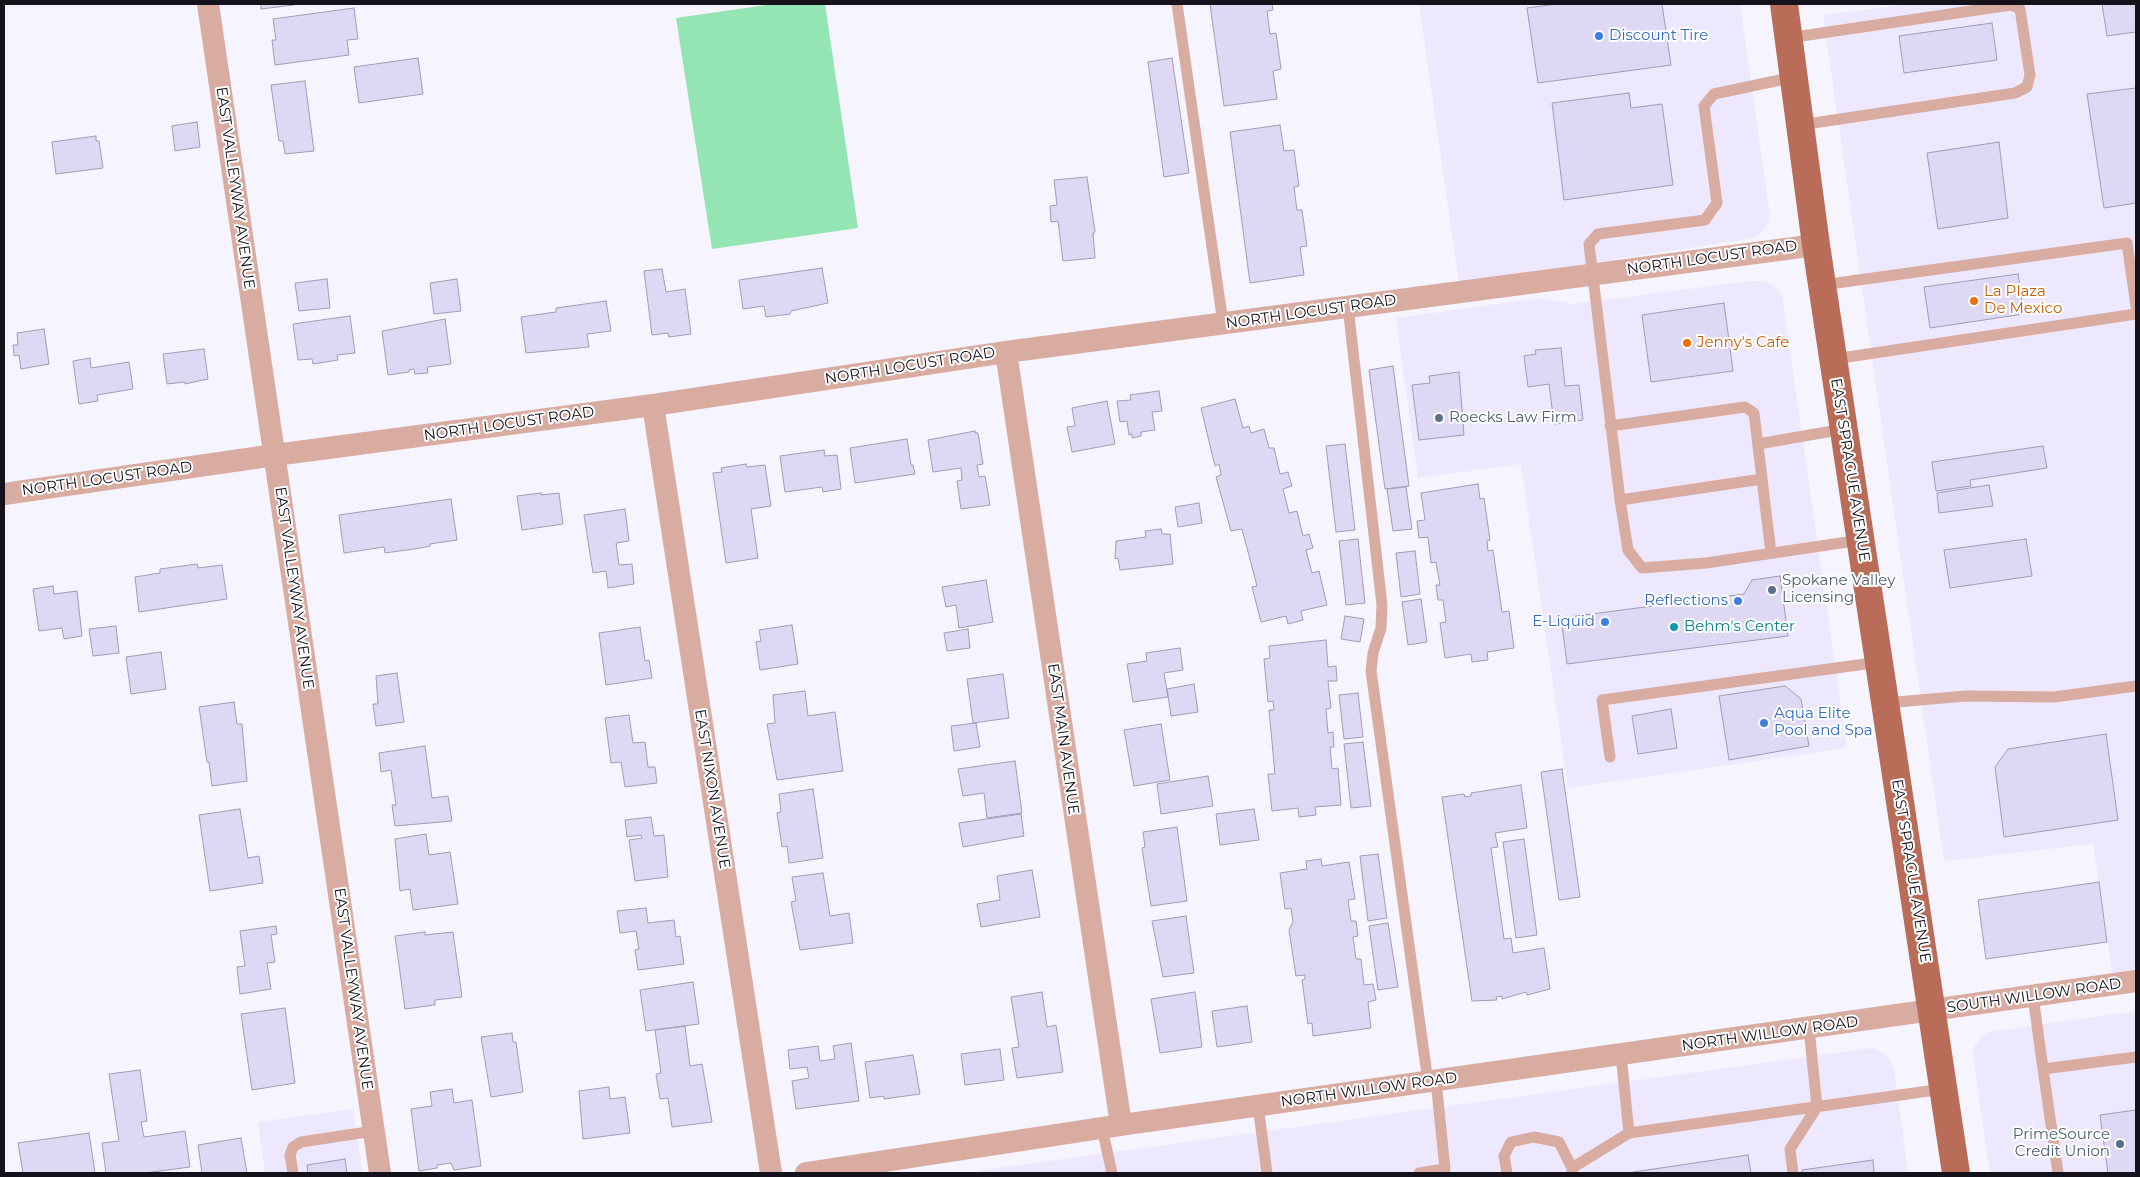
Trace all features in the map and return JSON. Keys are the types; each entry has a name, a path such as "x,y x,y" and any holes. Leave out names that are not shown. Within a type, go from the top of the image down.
{"main road":[{"name":"EAST SPRAGUE AVENUE","path":"1784,4 1816,245 1956,1173"}],"street":[{"name":"EAST VALLEYWAY AVENUE","path":"208,4 380,1173"},
{"name":"NORTH LOCUST ROAD","path":"4,494 275,455 653,405 1006,352 1816,245"},
{"name":"EAST MAIN AVENUE","path":"1006,352 1112,1127"},
{"name":"EAST NIXON AVENUE","path":"653,405 771,1173"},
{"name":"SOUTH WILLOW ROAD","path":"1932,1011 2136,980"},
{"name":"NORTH WILLOW ROAD","path":"806,1173 940,1164 1112,1127 1932,1011"}],"lane":[{"path":"1177,4 1223,323"},
{"path":"1788,38 2011,4 2020,8 2027,47 2030,75 2027,88 2015,93 1800,125"},
{"path":"1794,77 1714,94 1704,106 1717,203 1705,220 1598,234 1589,244 1620,500 1628,550 1642,568 1697,564 1861,540"},
{"path":"1822,285 2128,243 2134,278 2136,306"},
{"path":"1348,306 1382,605 1381,628 1373,652 1371,671 1445,1169 1419,1173"},
{"path":"1834,359 2136,314"},
{"path":"1610,426 1745,407 1754,413 1771,553"},
{"path":"1758,444 1844,430"},
{"path":"1620,500 1762,479"},
{"path":"1610,757 1602,700 1880,662"},
{"path":"1886,703 1966,696 2054,698 2136,686"},
{"path":"2033,996 2058,1173"},
{"path":"1793,1173 1790,1149 1817,1107 1809,1028"},
{"path":"1621,1054 1629,1133"},
{"path":"2043,1070 2136,1057"},
{"path":"1507,1173 1504,1156 1511,1142 1534,1137 1559,1142 1572,1170 1629,1133 1944,1089"},
{"path":"1258,1106 1267,1173"},
{"path":"1112,1127 1112,1173"},
{"path":"293,1173 290,1155 293,1147 301,1142 374,1131"}],"shaded area":[{"path":"1419,4 1740,4 1770,216 1765,229 1755,238 1459,283"},
{"path":"1909,4 2136,4 2136,974 2113,977 2093,844 1944,861 1823,15"},
{"path":"1749,281 1764,281 1774,286 1782,296 1847,748 1568,788 1521,464 1418,478 1396,318 1541,298 1573,304"},
{"path":"2136,1011 2136,1173 1990,1173 1973,1056 1975,1045 1981,1036 1990,1032"},
{"path":"1872,1048 1882,1052 1889,1058 1894,1069 1908,1173 977,1173 983,1170"},
{"path":"353,1109 362,1173 265,1173 258,1122"}],"green space":[{"path":"773,4 825,4 858,228 712,249 676,18"}],"building":[{"path":"261,4 294,4 294,5 261,9"},
{"path":"1210,4 1272,4 1273,10 1267,11 1270,34 1276,33 1281,69 1273,71 1277,99 1224,106"},
{"name":"Discount Tire","path":"1557,4 1662,4 1671,65 1538,83 1527,8"},
{"path":"2102,4 2136,4 2136,32 2107,36"},
{"path":"354,8 358,39 347,40 349,55 275,65 272,40 276,40 273,19"},
{"path":"1992,23 1997,60 1904,73 1899,36"},
{"path":"418,58 423,94 359,103 354,67"},
{"path":"1172,58 1189,173 1164,177 1148,62"},
{"path":"305,81 314,151 285,154 283,141 279,141 271,85"},
{"path":"2136,88 2136,203 2104,208 2087,94"},
{"path":"1629,93 1631,108 1662,104 1673,185 1564,200 1552,103"},
{"path":"197,122 200,147 175,151 172,126"},
{"path":"1280,125 1284,151 1294,150 1299,186 1294,187 1297,210 1302,210 1307,246 1300,247 1304,275 1250,283 1230,132"},
{"path":"96,136 96,141 99,141 103,168 56,174 52,142"},
{"path":"1999,142 2008,218 1938,229 1927,153"},
{"path":"1087,177 1095,232 1093,233 1095,258 1063,261 1058,221 1051,222 1050,206 1057,205 1054,180"},
{"path":"822,268 828,303 791,311 790,314 766,317 764,306 743,309 739,280"},
{"path":"662,269 666,292 685,289 691,334 669,337 668,333 652,335 644,271"},
{"name":"La Plaza De Mexico","path":"2018,274 2024,314 1930,328 1924,287"},
{"path":"327,279 330,308 299,311 295,283"},
{"path":"457,279 461,311 434,314 430,283"},
{"path":"606,301 611,331 587,334 589,347 526,353 521,317 556,312 556,308"},
{"name":"Jenny's Cafe","path":"1724,303 1733,371 1651,382 1642,315"},
{"path":"350,316 355,353 337,355 338,360 313,364 312,359 298,360 293,324"},
{"path":"445,319 451,364 427,367 428,373 415,374 414,369 409,370 409,372 388,375 382,331"},
{"path":"44,329 49,364 21,369 19,355 14,356 13,345 18,345 17,333"},
{"path":"1561,348 1565,386 1579,385 1583,420 1554,424 1549,384 1528,387 1524,356 1536,354 1535,350"},
{"path":"204,349 208,379 185,384 185,382 167,384 163,354"},
{"path":"90,358 91,368 129,362 133,389 97,395 98,401 79,404 73,361"},
{"path":"1393,366 1409,486 1385,489 1369,370"},
{"name":"Roecks Law Firm","path":"1459,372 1464,435 1419,440 1412,385 1430,383 1429,376"},
{"path":"1159,391 1162,411 1152,412 1155,430 1141,432 1141,436 1132,438 1132,434 1129,435 1127,421 1120,422 1117,401 1131,400 1130,395"},
{"path":"1235,399 1243,428 1249,426 1251,433 1264,429 1269,448 1274,448 1280,474 1288,472 1292,486 1283,489 1289,513 1297,511 1303,536 1309,534 1313,548 1306,550 1312,573 1319,571 1327,605 1301,611 1303,620 1288,624 1286,616 1261,622 1252,587 1257,586 1242,529 1231,531 1216,477 1221,475 1219,464 1215,466 1201,408"},
{"path":"1107,401 1115,444 1072,452 1067,427 1075,426 1072,408"},
{"path":"975,431 975,433 978,433 983,464 977,465 979,477 985,476 990,505 961,509 957,481 962,480 961,468 933,472 928,440"},
{"path":"907,439 911,465 913,465 915,474 855,483 850,448"},
{"path":"1345,444 1355,530 1336,532 1326,446"},
{"path":"2043,446 2047,468 1970,480 1971,486 1936,491 1932,462"},
{"path":"824,450 825,456 837,455 841,489 823,492 822,487 785,492 780,456"},
{"path":"746,464 747,467 765,465 771,506 751,509 758,558 726,563 713,473 722,472 721,468"},
{"path":"1478,484 1480,499 1484,498 1490,540 1487,541 1488,551 1493,550 1502,612 1509,611 1514,648 1487,652 1488,660 1472,662 1471,654 1445,658 1440,623 1446,622 1443,600 1438,600 1436,585 1440,585 1436,562 1431,563 1428,537 1419,538 1417,521 1425,520 1421,493"},
{"path":"1989,485 1993,506 1939,513 1937,493"},
{"path":"1406,487 1412,529 1393,531 1387,489"},
{"path":"541,493 541,495 559,493 563,524 522,530 517,496"},
{"path":"451,499 457,540 385,553 384,547 344,553 339,515"},
{"path":"1199,503 1202,523 1178,527 1175,507"},
{"path":"625,509 629,541 616,543 619,565 632,564 634,584 608,588 606,571 593,573 584,515"},
{"path":"1161,529 1162,534 1170,534 1173,564 1120,570 1118,558 1115,559 1116,541 1146,537 1145,531"},
{"path":"1358,539 1365,603 1346,605 1339,541"},
{"path":"2026,539 2032,576 1950,588 1944,550"},
{"path":"1415,551 1420,594 1401,597 1396,553"},
{"path":"197,564 198,568 222,565 227,599 139,612 135,577 160,573 160,569"},
{"name":"Behm's Center","path":"1780,576 1788,636 1567,664 1561,618 1744,594 1752,580"},
{"path":"986,580 993,622 959,628 956,605 946,607 942,587"},
{"path":"53,586 54,594 77,591 82,636 64,639 62,628 39,631 33,589"},
{"path":"1421,599 1427,642 1408,645 1402,602"},
{"path":"1345,616 1364,619 1360,642 1341,639"},
{"path":"792,625 798,664 760,670 756,642 761,641 759,630"},
{"path":"116,626 119,653 93,656 89,629"},
{"path":"640,627 645,661 649,660 652,678 606,685 599,633"},
{"path":"968,629 970,648 947,651 944,633"},
{"path":"1326,640 1328,667 1336,666 1337,681 1328,681 1331,708 1326,709 1328,733 1333,732 1334,747 1330,747 1332,769 1338,768 1341,805 1315,807 1316,815 1299,817 1298,808 1272,811 1268,774 1275,774 1269,710 1274,710 1273,701 1268,702 1264,659 1270,658 1269,646"},
{"path":"1180,648 1183,670 1164,673 1168,697 1133,702 1127,664 1147,661 1146,653"},
{"path":"161,652 166,689 131,694 126,657"},
{"path":"397,673 404,722 376,726 373,704 378,704 376,676"},
{"path":"1003,674 1009,718 973,723 967,679"},
{"path":"1194,684 1198,712 1171,716 1167,689"},
{"name":"Aqua Elite Pool and Spa","path":"1785,686 1801,699 1809,746 1729,760 1719,696"},
{"path":"805,691 808,716 835,712 843,771 777,780 767,724 775,723 773,695"},
{"path":"1358,693 1363,737 1344,739 1339,695"},
{"path":"234,702 237,724 242,724 247,781 212,786 199,707"},
{"path":"1671,709 1677,748 1638,754 1632,716"},
{"path":"629,715 633,743 645,742 648,767 655,767 657,783 625,787 621,762 611,763 605,718"},
{"path":"976,723 980,747 954,751 951,726"},
{"path":"1161,724 1170,780 1134,786 1124,730"},
{"path":"2106,734 2118,820 2004,837 1995,767 2008,749"},
{"path":"1363,742 1371,806 1351,808 1344,744"},
{"path":"425,746 432,798 448,796 452,821 395,826 392,805 396,805 391,770 381,772 379,753"},
{"path":"1015,761 1022,813 987,818 984,793 963,796 958,769"},
{"path":"1562,769 1580,897 1559,900 1541,772"},
{"path":"1208,776 1213,806 1161,814 1157,784"},
{"path":"1521,785 1527,828 1495,833 1498,847 1491,848 1504,939 1511,938 1513,953 1544,948 1550,989 1527,995 1526,992 1502,999 1502,996 1496,997 1497,1000 1472,1001 1442,797 1464,794 1465,797 1471,796 1471,793"},
{"path":"813,789 823,858 789,863 787,846 782,847 777,813 781,812 779,794"},
{"path":"240,809 248,858 259,856 263,883 210,891 199,815"},
{"path":"1254,809 1259,840 1220,845 1216,814"},
{"path":"1021,814 1024,836 963,847 959,823"},
{"path":"651,817 654,836 664,835 668,877 635,881 629,840 642,838 641,835 627,837 625,820"},
{"path":"1177,827 1187,901 1151,906 1142,848 1145,847 1143,832"},
{"path":"426,834 429,855 450,852 458,904 413,910 410,889 400,891 395,839"},
{"path":"1524,839 1537,935 1516,938 1503,842"},
{"path":"1378,854 1387,918 1368,921 1360,856"},
{"path":"1321,859 1322,866 1349,862 1355,899 1348,900 1351,921 1356,921 1358,936 1353,937 1356,959 1361,959 1364,985 1373,984 1376,1000 1368,1002 1371,1028 1313,1036 1312,1023 1308,1024 1302,980 1305,979 1305,975 1296,976 1289,930 1293,922 1291,908 1285,909 1280,873 1307,869 1306,861"},
{"path":"1032,870 1040,917 981,927 977,904 1000,900 997,876"},
{"path":"823,873 830,916 849,913 853,943 800,950 791,902 796,901 792,877"},
{"path":"2099,882 2107,942 1986,959 1978,900"},
{"path":"646,908 648,923 674,920 676,937 680,936 684,964 638,970 635,950 639,949 636,931 620,933 617,911"},
{"path":"1186,916 1194,973 1163,977 1152,921"},
{"path":"1388,923 1398,987 1378,990 1369,926"},
{"path":"276,926 277,934 271,935 275,962 267,963 271,989 240,994 237,967 245,966 240,931"},
{"path":"425,932 425,935 453,932 462,997 435,1000 435,1005 405,1009 395,936"},
{"path":"693,982 699,1024 646,1031 640,990"},
{"path":"1042,992 1047,1027 1056,1025 1063,1072 1017,1078 1012,1048 1019,1047 1011,997"},
{"path":"1195,992 1202,1047 1160,1053 1151,999"},
{"path":"1247,1006 1252,1042 1217,1047 1212,1011"},
{"path":"285,1008 295,1083 252,1090 241,1014"},
{"path":"685,1026 690,1066 702,1064 712,1122 672,1127 668,1098 660,1099 656,1074 661,1073 655,1030"},
{"path":"512,1033 513,1042 516,1042 523,1092 491,1097 481,1037"},
{"path":"851,1043 859,1101 796,1109 792,1081 809,1078 807,1067 790,1069 788,1050 818,1046 820,1061 835,1059 833,1046"},
{"path":"1000,1049 1004,1080 965,1085 961,1054"},
{"path":"913,1055 920,1094 884,1099 884,1096 870,1098 865,1062"},
{"path":"140,1070 147,1121 141,1122 144,1137 185,1131 190,1167 145,1173 106,1173 102,1143 119,1141 109,1074"},
{"path":"609,1087 610,1099 625,1097 630,1133 583,1139 579,1091"},
{"path":"452,1089 454,1103 472,1100 481,1166 454,1170 451,1163 419,1171 411,1109 432,1106 430,1092"},
{"name":"PrimeSource Credit Union","path":"2136,1110 2136,1173 2108,1173 2100,1115"},
{"path":"89,1133 95,1173 23,1173 18,1143"},
{"path":"241,1138 247,1173 202,1173 198,1145"},
{"path":"1748,1155 1751,1173 1627,1173"},
{"path":"345,1159 347,1173 308,1173 307,1165"},
{"path":"1873,1160 1874,1173 1802,1173 1802,1170"}],"place":[{"name":"Discount Tire","path":"1599,36"},
{"name":"La Plaza De Mexico","path":"1974,301"},
{"name":"Jenny's Cafe","path":"1687,343"},
{"name":"Roecks Law Firm","path":"1439,418"},
{"name":"Spokane Valley Licensing","path":"1772,590"},
{"name":"Reflections","path":"1738,601"},
{"name":"E-Liquid","path":"1605,622"},
{"name":"Behm's Center","path":"1674,627"},
{"name":"Aqua Elite Pool and Spa","path":"1764,723"},
{"name":"PrimeSource Credit Union","path":"2120,1144"}]}
